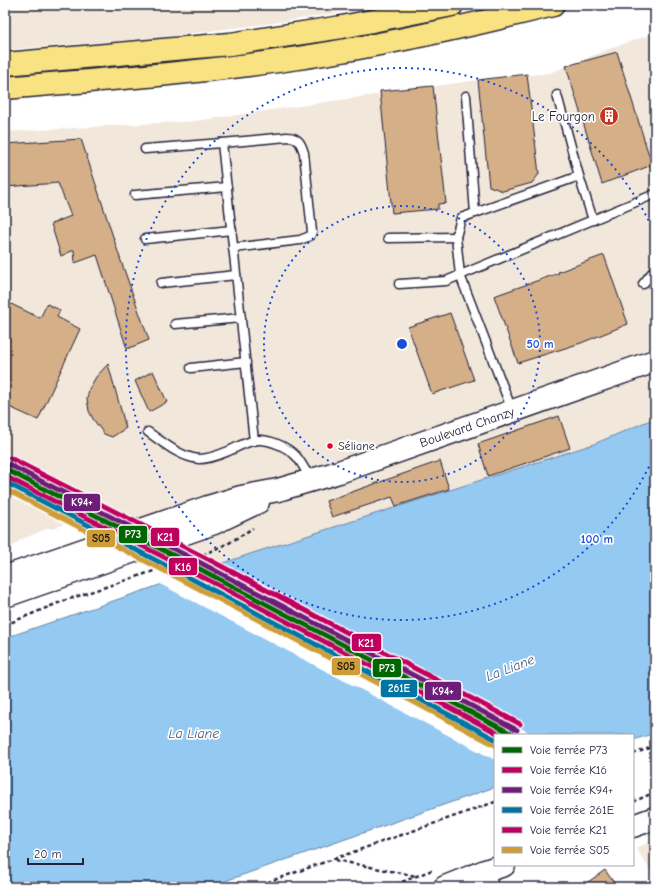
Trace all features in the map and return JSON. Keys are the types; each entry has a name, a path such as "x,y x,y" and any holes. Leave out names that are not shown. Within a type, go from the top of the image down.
{"highway":[{"path":"5,64 230,44 342,28 452,5"},
{"path":"5,88 192,72 297,58 384,44 439,33 553,5"}],"street":[{"name":"Boulevard Chanzy","path":"278,490 312,480 655,361"},
{"path":"5,577 208,506 241,497 278,490"},
{"path":"5,596 214,523 246,508 278,490"},
{"path":"634,826 655,818"},
{"path":"445,887 493,874"}],"lane":[{"path":"557,95 579,176 593,220"},
{"path":"466,96 475,213"},
{"path":"146,149 287,137 292,137 300,142 304,153 313,226 310,236 306,238 233,248"},
{"path":"222,143 254,441"},
{"path":"512,411 460,275 456,237 461,218 579,176"},
{"path":"135,195 227,187"},
{"path":"399,284 446,281 655,194"},
{"path":"145,239 232,230"},
{"path":"388,238 456,237"},
{"path":"643,284 655,269"},
{"path":"161,283 236,275"},
{"path":"175,324 241,318"},
{"path":"191,368 246,362"},
{"path":"148,432 179,453 189,457 207,459 254,441 267,441 287,449 296,457 312,480"}],"path":[{"path":"5,625 57,604 208,552 229,543 255,527"},
{"path":"634,754 655,746"},
{"path":"634,802 655,792"},
{"path":"254,887 494,802"},
{"path":"333,860 416,876"}],"shaded area":[{"path":"5,5 389,5 273,23 154,38 5,50"},
{"path":"655,33 655,329 649,337 655,344 655,418 594,444 216,566 103,508 52,529 49,528 20,540 5,554 5,132 195,121 478,80 550,73 614,47"},
{"path":"655,840 655,878 636,848"}],"water":[{"name":"La Liane","path":"655,418 655,733 634,740 634,734 494,734 494,787 208,887 5,887 5,638 253,553 594,444"}],"pier":[{"path":"214,565 532,734 494,734 494,759 160,584"}],"building":[{"name":"Le Fourgon","path":"617,52 652,165 602,184 566,66"},
{"path":"527,74 539,174 532,183 503,191 489,186 478,80"},
{"path":"433,86 446,203 438,204 438,209 392,213 380,91"},
{"path":"81,139 121,261 149,340 127,349 97,255 75,263 74,250 61,256 51,224 71,216 58,183 5,187 5,144"},
{"path":"604,255 628,324 581,343 518,363 494,296"},
{"path":"5,301 40,318 47,304 60,310 57,317 80,329 38,420 5,405"},
{"path":"450,313 474,380 432,394 408,327"},
{"path":"108,364 126,428 112,437 104,434 93,419 89,411 87,399 89,389 96,377"},
{"path":"153,371 167,402 149,412 135,381"},
{"path":"559,416 570,448 488,476 478,444"},
{"path":"440,461 449,489 396,506 392,497 332,517 326,501"},
{"path":"605,870 617,887 581,887"}],"rail line":[{"name":"K21","path":"10,458 204,557 520,724"},
{"name":"K94+","path":"8,464 201,563 517,730"},
{"name":"P73","path":"5,469 198,568 512,734"},
{"name":"K16","path":"5,476 195,573 499,734"},
{"name":"261E","path":"5,482 494,738"},
{"name":"S05","path":"5,489 190,584 494,744"}],"place":[{"name":"Le Fourgon","path":"609,116"},
{"name":"Séliane","path":"330,446"}]}
